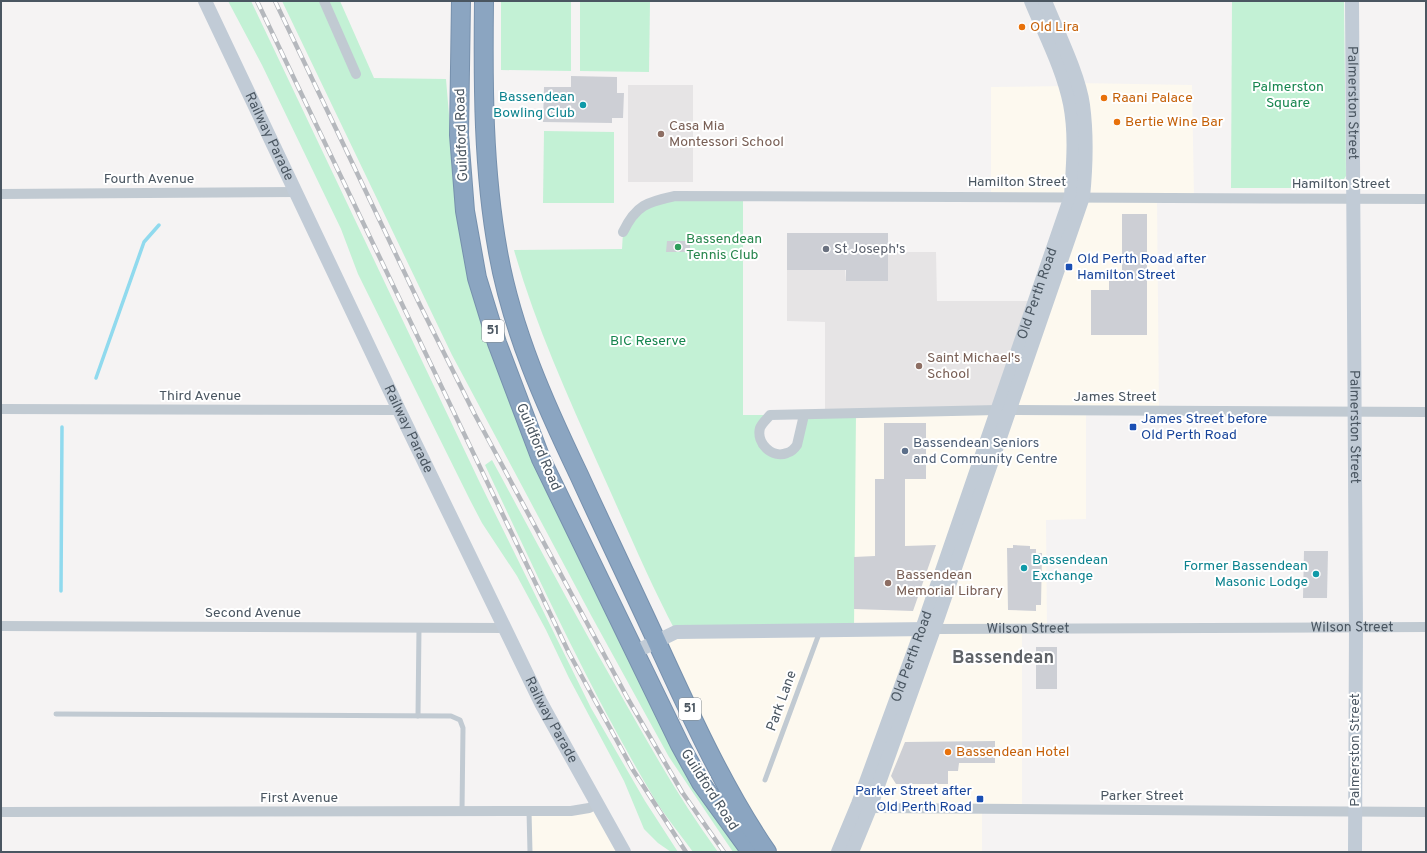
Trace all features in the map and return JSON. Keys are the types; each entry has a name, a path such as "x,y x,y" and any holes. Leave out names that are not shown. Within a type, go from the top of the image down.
{"highway":[{"name":"Guildford Road","path":"461,1 459,136 466,210 477,278 497,343 541,460 680,745 701,783 751,852"},
{"name":"Guildford Road","path":"484,1 483,113 488,173 498,253 515,322 545,404 657,641 722,775 746,821 767,852"}],"street":[{"name":"Railway Parade","path":"205,1 297,192 399,410 541,703 624,852"},
{"path":"324,1 356,74"},
{"name":"Old Perth Road","path":"1031,1 1064,80 1070,104 1075,146 1077,197"},
{"name":"Old Perth Road","path":"852,852 864,806 928,629 1085,177 1083,104 1070,65 1045,1"},
{"name":"Palmerston Street","path":"1352,1 1356,627 1355,852"},
{"name":"Fourth Avenue","path":"1,194 297,192"},
{"name":"Hamilton Street","path":"623,232 635,210 648,202 675,196 1426,198"},
{"name":"Third Avenue","path":"1,409 399,410"},
{"name":"James Street","path":"804,415 797,445 787,453 773,453 765,448 760,437 760,427 770,416 804,415 1004,410 1426,412"},
{"name":"Second Avenue","path":"1,626 505,628"},
{"name":"Wilson Street","path":"635,652 676,632 928,629 1426,627"},
{"name":"First Avenue","path":"1,812 571,811 589,808 596,804"},
{"name":"Old Perth Road","path":"838,852 864,806"},
{"name":"Parker Street","path":"864,806 1426,812"}],"lane":[{"path":"418,716 419,628"},
{"name":"Park Lane","path":"765,780 820,630"},
{"path":"56,714 450,716 460,720 463,728 462,811"},
{"path":"529,811 530,852"}],"shaded area":[{"path":"1077,83 1192,85 1194,198 1157,198 1159,411 1086,411 1086,519 1046,520 1047,629 1022,629 1022,810 982,809 982,852 852,852 1083,197"},
{"name":"Casa Mia Montessori School","path":"628,85 693,85 693,182 628,182"},
{"path":"1066,86 1071,196 991,196 991,87"},
{"name":"Saint Michael's School","path":"888,252 936,252 937,301 1035,301 997,410 825,414 825,322 787,321 787,270 845,270 846,281 888,281"},
{"path":"997,410 838,852 768,852 657,641 676,632 856,413"},
{"path":"597,804 624,852 530,852 529,811"}],"green space":[{"path":"228,1 251,1 480,483 591,708 645,801 678,852 671,852 658,843 644,829 624,781 569,678 546,630 517,576 482,523 358,274 341,229 262,65"},
{"path":"282,1 340,1 374,78 446,79 453,163 488,343 743,852 733,852 669,757 592,617 452,355"},
{"path":"501,1 571,1 571,71 501,70"},
{"path":"580,1 650,1 649,72 580,71"},
{"name":"Palmerston Square","path":"1232,1 1344,1 1346,176 1342,182 1334,188 1231,188"},
{"path":"544,131 614,132 614,203 543,203"},
{"name":"BIC Reserve","path":"743,196 743,415 770,415 760,437 773,453 797,445 804,415 856,413 854,630 676,632 645,570 563,385 522,278 514,250 622,249 623,232 648,202"},
{"path":"492,460 645,737 680,795 718,852 693,852 658,805 608,717 565,633 485,465"}],"building":[{"name":"Bassendean Bowling Club","path":"571,76 617,77 617,93 624,93 623,118 612,118 612,123 543,122 544,87 571,87"},
{"path":"1122,214 1147,214 1147,335 1091,335 1091,290 1109,290 1109,281 1122,281"},
{"path":"787,233 888,233 888,281 846,281 846,270 787,270"},
{"path":"667,241 690,241 690,252 666,252"},
{"path":"884,423 926,423 926,479 905,479 905,546 936,545 913,611 854,609 854,557 875,556 875,479 884,479"},
{"name":"Bassendean Exchange","path":"1013,545 1030,546 1030,549 1036,549 1036,553 1042,553 1041,605 1036,605 1036,611 1008,610 1007,548 1013,548"},
{"name":"Former Bassendean Masonic Lodge","path":"1304,551 1328,551 1327,598 1303,598"},
{"path":"1036,647 1057,647 1057,689 1036,689"},
{"name":"Bassendean Hotel","path":"995,741 995,763 959,763 958,771 948,771 948,784 896,784 891,776 905,742"}],"waterway":[{"path":"96,378 144,242 159,225"},
{"path":"61,591 62,427"}],"railway":[{"path":"257,1 569,653 633,770 686,852"},
{"path":"275,1 420,305 474,413 628,699 682,792 724,852"}],"place":[{"name":"Old Lira","path":"1022,27"},
{"name":"Raani Palace","path":"1104,98"},
{"name":"Bassendean Bowling Club","path":"583,105"},
{"name":"Bertie Wine Bar","path":"1117,122"},
{"name":"Casa Mia Montessori School","path":"661,134"},
{"name":"Bassendean Tennis Club","path":"678,247"},
{"name":"St Joseph's","path":"826,249"},
{"name":"Old Perth Road after Hamilton Street","path":"1069,267"},
{"name":"Saint Michael's School","path":"919,366"},
{"name":"James Street before Old Perth Road","path":"1133,427"},
{"name":"Bassendean Seniors and Community Centre","path":"905,451"},
{"name":"Bassendean Exchange","path":"1024,568"},
{"name":"Former Bassendean Masonic Lodge","path":"1316,574"},
{"name":"Bassendean Memorial Library","path":"888,583"},
{"name":"Bassendean Hotel","path":"948,752"},
{"name":"Parker Street after Old Perth Road","path":"980,799"}],"district":[{"name":"Bassendean","path":"1003,658"}]}
